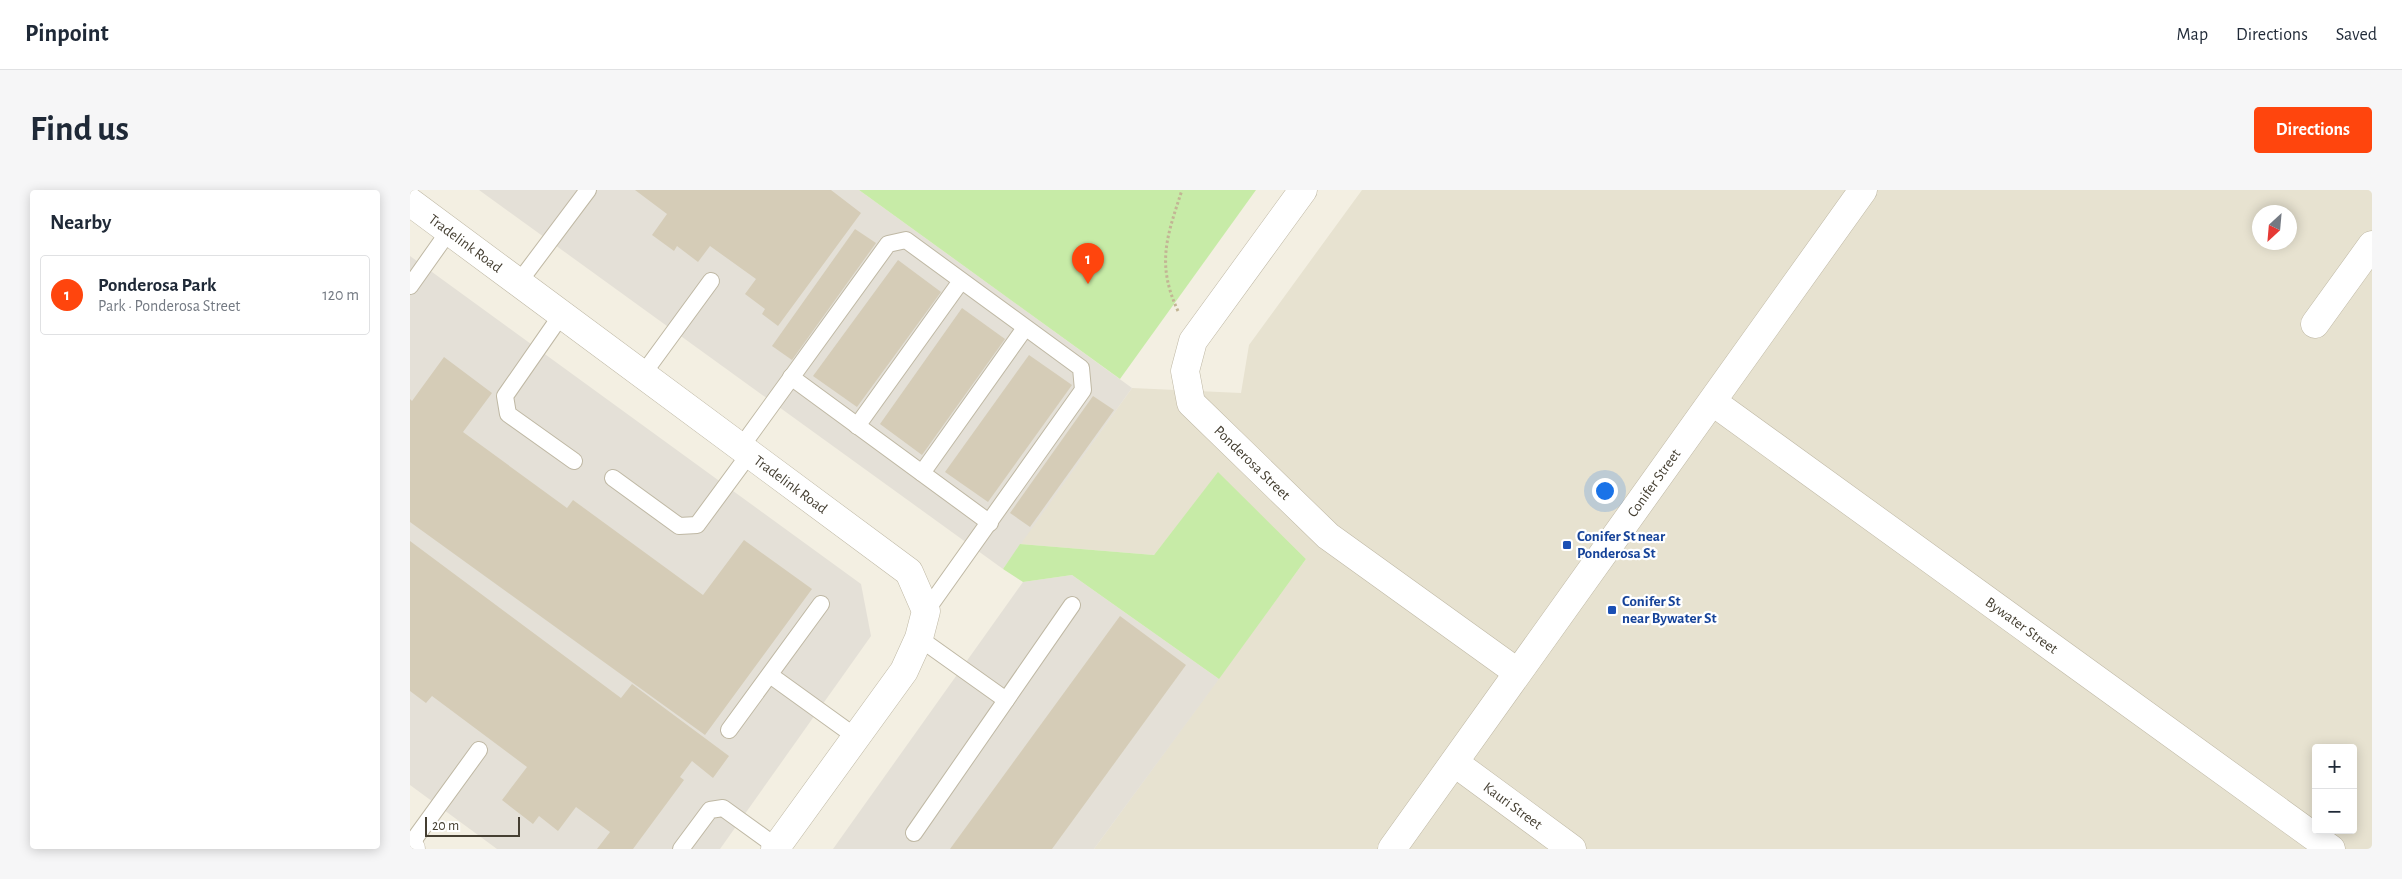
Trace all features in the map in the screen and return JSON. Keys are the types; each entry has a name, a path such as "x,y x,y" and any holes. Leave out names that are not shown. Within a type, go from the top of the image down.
{"street":[{"name":"Ponderosa Street","path":"1303,190 1193,341 1185,372 1191,403 1328,536 1517,672"},
{"name":"Conifer Street","path":"1392,849 1863,190"},
{"name":"Tradelink Road","path":"410,202 909,572 926,611"},
{"path":"2315,324 2372,245"},
{"name":"Bywater Street","path":"1713,402 2331,849"},
{"path":"776,848 904,671 919,638 926,611"},
{"name":"Kauri Street","path":"1455,763 1572,849"}],"lane":[{"path":"519,282 588,190"},
{"path":"410,286 449,231"},
{"path":"613,478 679,526 697,525 791,377 888,244 906,240 1081,368 1083,390 926,611"},
{"path":"642,374 711,281"},
{"path":"857,426 961,281"},
{"path":"562,314 505,396 508,414 574,461"},
{"path":"922,473 1025,328"},
{"path":"791,377 990,523"},
{"path":"729,730 821,604"},
{"path":"914,833 1072,605"},
{"path":"919,638 1006,700"},
{"path":"770,675 856,737"},
{"path":"410,847 479,750"},
{"path":"681,849 710,810 723,808 776,848"}],"path":[{"path":"1182,190 1165,246 1168,290 1193,341"}],"shaded area":[{"path":"479,190 859,190 1132,388 1003,569"},
{"path":"1362,190 2372,190 2372,849 1094,849 1306,559 1218,473 1154,555 1020,544 1132,388 1241,393 1249,345"},
{"path":"410,256 861,584 871,636 720,849 497,849 410,785"},
{"path":"1072,575 1219,679 1094,849 833,849 1023,582"}],"green space":[{"path":"859,190 1256,190 1120,379"},
{"path":"1218,472 1306,559 1219,679 1072,575 1023,582 1003,569 1020,544 1154,555"}],"building":[{"path":"635,190 831,190 861,213 778,326 762,314 765,309 745,294 756,279 710,246 698,262 677,246 674,251 652,235 667,214"},
{"path":"855,229 876,243 792,360 772,346"},
{"path":"898,260 941,292 857,407 813,376"},
{"path":"962,308 1005,339 922,455 880,424"},
{"path":"1029,355 1072,385 988,502 945,472"},
{"path":"444,357 492,393 463,432 567,508 573,500 703,595 744,540 812,589 705,735 410,522 410,399 412,401"},
{"path":"1093,396 1114,410 1030,527 1010,513"},
{"path":"410,541 621,698 632,684 729,756 713,778 692,761 680,777 684,780 633,849 597,849 610,832 576,807 558,831 539,816 533,824 502,800 527,767 432,696 426,703 410,691"},
{"path":"1120,616 1186,665 1052,849 950,849"}],"place":[{"name":"Ponderosa Park","path":"1088,284"},
{"name":"Conifer St near Ponderosa St","path":"1567,545"},
{"name":"Conifer St near Bywater St","path":"1612,610"}]}
